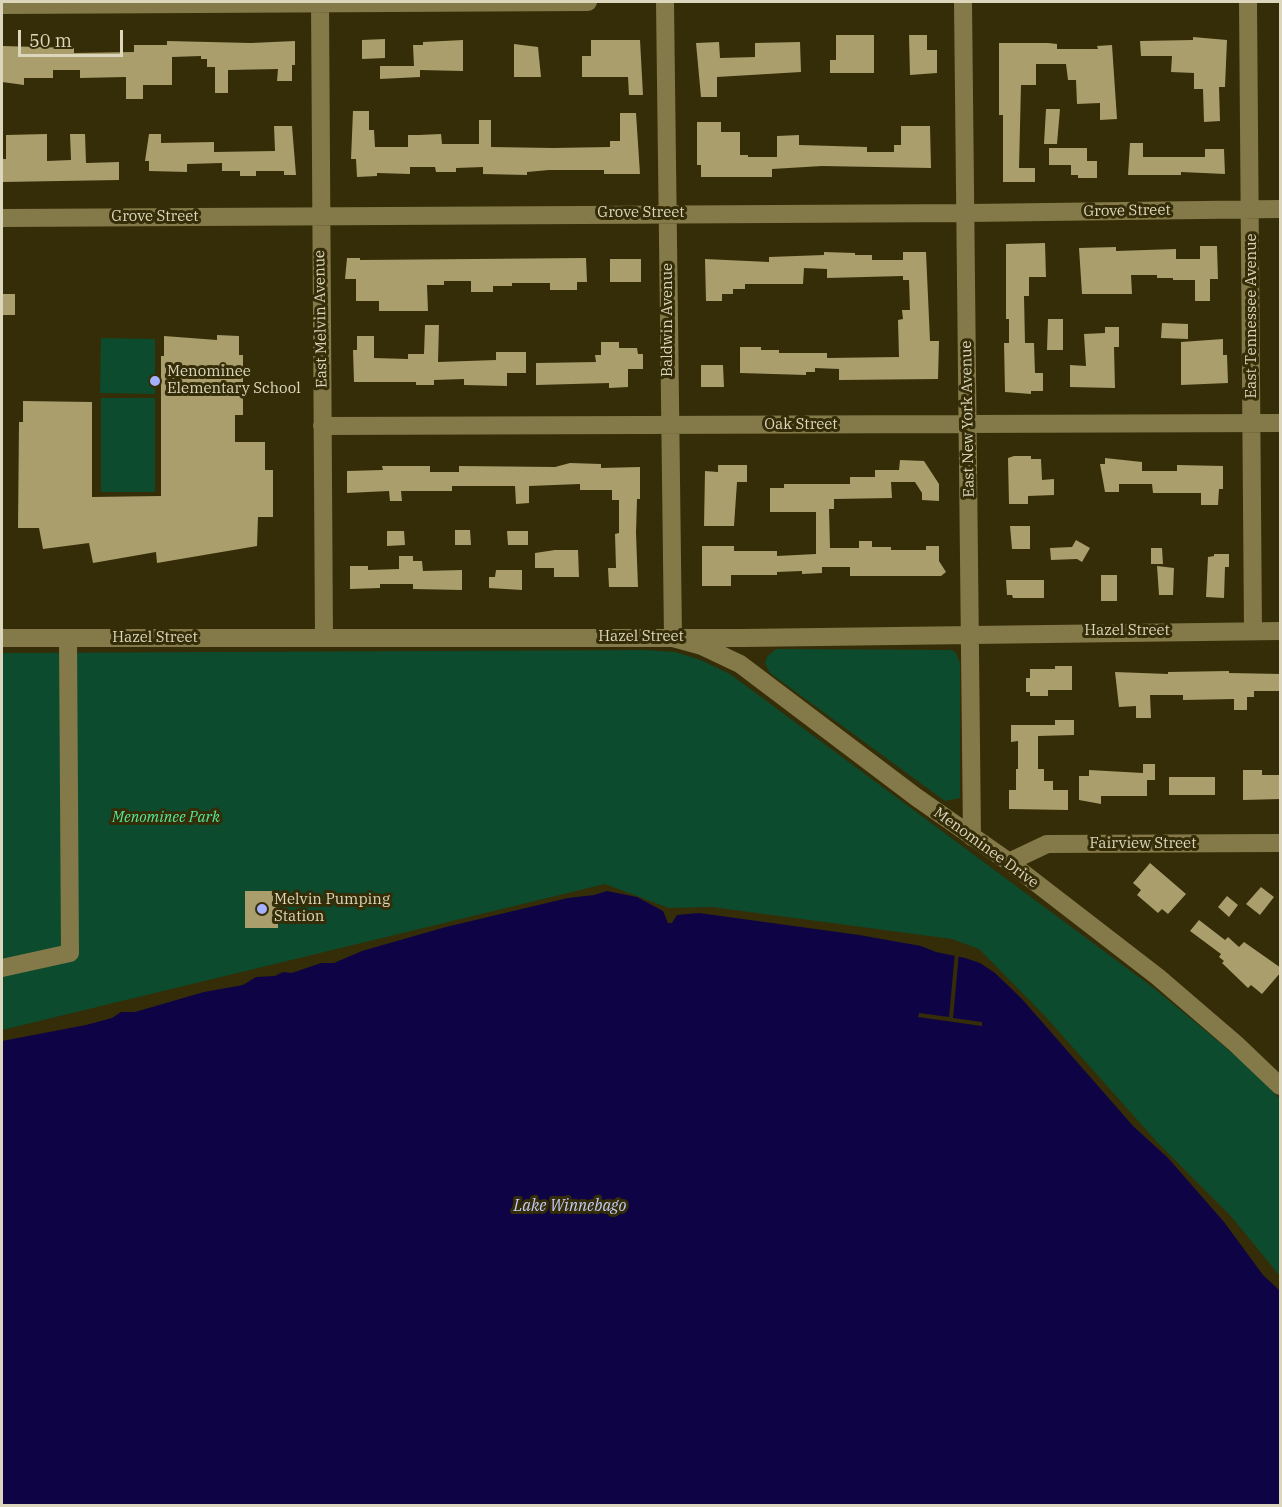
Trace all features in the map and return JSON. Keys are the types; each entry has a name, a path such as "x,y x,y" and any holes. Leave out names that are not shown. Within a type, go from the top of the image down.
{"street":[{"path":"2,5 588,2"},
{"name":"Baldwin Avenue","path":"665,2 668,426 673,638"},
{"name":"East New York Avenue","path":"963,2 968,213 967,426 972,837"},
{"name":"East Tennessee Avenue","path":"1248,2 1253,630"},
{"name":"East Melvin Avenue","path":"320,3 324,637"},
{"name":"Grove Street","path":"2,218 1281,209"},
{"name":"Oak Street","path":"322,426 967,426 1281,423"},
{"name":"Hazel Street","path":"2,638 673,638 1281,631"},
{"path":"2,968 70,953 68,638"},
{"name":"Menominee Drive","path":"673,638 702,646 740,664 1009,862 1158,977 1281,1086"},
{"name":"Fairview Street","path":"1009,862 1047,844 1281,843"}],"green space":[{"path":"101,338 155,339 155,394 100,393"},
{"path":"101,398 155,398 155,492 101,492"},
{"path":"776,649 952,650 956,653 960,663 960,798 945,801 770,673 765,663 767,657"},
{"name":"Menominee Park","path":"646,650 675,652 701,660 730,674 1155,989 1242,1061 1280,1099 1280,1276 1230,1215 1157,1142 1045,1016 979,949 952,939 712,907 669,908 605,884 2,1030 2,653"}],"water":[{"name":"Lake Winnebago","path":"607,891 637,897 663,911 668,923 672,923 677,915 699,913 859,935 921,946 936,952 965,958 980,963 995,973 1021,998 1133,1126 1168,1158 1224,1222 1263,1275 1280,1291 1280,1505 2,1506 2,1041 86,1025 112,1018 121,1012 135,1012 204,992 243,985 256,977 275,976 283,972 292,973 321,963 334,963 362,951 446,927"}],"pier":[{"path":"955,952 959,953 953,1018 982,1022 982,1026 918,1017 919,1013 949,1017"}],"building":[{"path":"836,35 874,35 874,73 830,73 830,60 836,60"},
{"path":"909,35 927,35 927,50 937,50 937,73 910,75"},
{"path":"1193,37 1227,40 1225,87 1219,87 1220,121 1204,122 1203,89 1194,89 1194,73 1171,72 1172,56 1141,56 1140,41 1193,40"},
{"path":"385,39 385,58 362,59 362,40"},
{"path":"463,40 463,71 420,70 420,77 380,79 380,66 414,66 413,45 423,45 423,42"},
{"path":"591,40 640,40 643,95 629,95 628,77 582,77 582,56 591,56"},
{"path":"167,41 251,43 295,41 292,81 277,81 278,69 228,70 228,93 215,93 215,67 207,67 207,59 201,59 201,56 172,57 172,85 143,85 143,99 126,99 126,77 80,78 80,70 53,70 53,78 24,78 24,85 2,82 2,46 74,48 74,53 134,52 134,45 167,45"},
{"path":"719,42 720,58 755,57 755,43 800,42 801,72 717,77 717,97 701,97 696,43"},
{"path":"999,43 1048,43 1057,44 1057,49 1098,49 1097,46 1112,45 1117,119 1100,120 1100,103 1077,104 1076,80 1068,80 1066,64 1036,64 1036,85 1021,85 1019,168 1035,168 1035,182 1003,182 1003,115 999,115"},
{"path":"514,44 538,47 541,77 514,77"},
{"path":"1046,109 1060,109 1057,144 1044,144"},
{"path":"353,111 369,111 369,130 374,130 375,147 408,147 408,135 441,134 442,144 479,144 479,120 491,120 491,147 610,147 610,141 620,141 620,113 636,113 640,174 604,174 604,170 549,170 527,172 527,175 483,174 483,167 456,168 456,172 436,172 435,167 410,167 410,174 377,173 377,176 357,177 356,159 351,159"},
{"path":"697,122 721,122 721,132 740,132 740,155 748,155 748,157 777,157 777,136 799,135 799,145 867,147 867,152 894,152 894,145 901,145 901,126 930,126 931,168 822,166 772,169 772,177 701,177 701,165 697,165"},
{"path":"274,126 292,126 296,175 284,175 284,171 256,171 256,176 240,176 240,171 222,171 222,163 187,164 187,172 149,171 149,161 145,161 149,134 161,134 161,143 214,142 214,152 275,151"},
{"path":"47,134 47,161 71,160 70,134 85,134 86,163 119,162 119,180 2,182 2,159 6,159 6,135"},
{"path":"1130,143 1143,143 1143,157 1205,157 1205,149 1224,149 1225,174 1181,172 1181,175 1128,175"},
{"path":"1049,148 1087,148 1087,161 1097,161 1097,178 1078,178 1078,175 1071,175 1071,165 1049,165"},
{"path":"1045,243 1046,277 1029,277 1029,296 1024,296 1025,343 1034,343 1035,373 1043,373 1043,391 1031,391 1031,394 1005,392 1004,343 1009,343 1009,319 1006,319 1006,244"},
{"path":"1200,246 1217,246 1218,279 1210,279 1210,301 1195,301 1195,280 1157,278 1157,275 1131,275 1132,294 1082,294 1079,248 1116,247 1116,251 1176,249 1176,259 1200,259"},
{"path":"824,252 872,255 872,260 903,260 903,252 926,252 930,341 939,341 938,379 839,380 839,369 815,368 815,372 806,372 806,375 740,373 740,347 761,347 761,350 779,350 779,353 827,353 827,358 899,357 898,320 903,319 902,310 910,310 909,280 903,280 903,276 827,278 827,269 804,268 803,284 745,284 745,289 733,289 733,294 722,294 722,301 706,301 705,259 769,262 769,257 824,255"},
{"path":"347,258 360,258 360,260 586,258 587,282 577,282 577,290 550,290 550,283 512,283 512,286 493,286 493,292 471,292 471,281 444,281 444,285 427,285 428,311 379,311 379,301 356,301 356,279 345,279"},
{"path":"610,259 641,259 641,282 610,282"},
{"path":"2,294 15,294 15,315 2,315"},
{"path":"1048,319 1063,319 1063,350 1047,350"},
{"path":"1162,323 1188,324 1188,339 1161,338"},
{"path":"425,325 439,325 438,362 496,360 496,352 526,352 526,373 507,373 507,386 464,385 464,379 434,380 434,385 416,385 416,382 354,382 353,350 357,350 357,336 374,336 374,358 408,359 408,354 424,354"},
{"path":"1105,327 1119,327 1119,347 1114,347 1115,388 1070,387 1070,365 1086,366 1084,334 1105,333"},
{"path":"217,335 239,336 239,355 243,355 243,415 235,415 235,442 265,442 265,470 273,470 273,517 258,517 257,546 157,563 156,552 93,563 89,543 43,549 39,528 18,528 19,422 23,422 23,401 92,402 92,497 161,496 161,356 164,356 164,336 217,340"},
{"path":"1223,339 1223,355 1227,355 1228,383 1181,385 1181,342"},
{"path":"601,342 619,342 619,348 637,348 638,354 643,354 643,369 628,369 628,387 609,388 609,383 536,385 536,363 596,362 595,355 601,355"},
{"path":"701,365 723,365 724,387 701,387"},
{"path":"1031,456 1031,459 1041,459 1042,480 1054,479 1054,495 1028,496 1028,504 1009,504 1008,458"},
{"path":"1105,458 1142,462 1142,471 1177,471 1177,465 1223,466 1223,489 1219,489 1218,505 1201,505 1201,493 1153,493 1152,484 1119,484 1119,492 1105,492 1100,464 1105,464"},
{"path":"900,460 924,461 939,484 939,501 922,500 922,493 915,482 891,482 892,498 834,499 834,509 829,509 830,548 859,548 859,541 872,541 872,547 891,547 891,550 926,550 926,546 939,546 939,561 946,572 941,576 850,576 850,567 822,567 822,573 802,574 802,571 777,572 777,575 731,575 731,586 702,586 702,546 734,546 734,551 777,551 777,556 816,554 816,512 770,512 770,488 784,488 784,484 850,484 850,477 875,477 875,470 899,470"},
{"path":"570,463 601,464 601,468 640,467 640,499 637,499 636,533 638,587 609,587 608,568 616,568 615,534 619,533 619,500 612,500 612,490 580,490 580,484 529,486 529,503 516,504 515,486 452,486 452,491 401,491 402,501 390,501 389,491 347,493 347,471 383,470 382,466 430,466 430,472 459,472 459,466 555,467"},
{"path":"718,465 747,465 747,482 737,482 734,526 704,526 705,471 718,472"},
{"path":"1010,526 1030,526 1030,549 1012,549"},
{"path":"455,530 470,530 471,545 455,545"},
{"path":"387,531 404,531 405,545 387,546"},
{"path":"507,531 528,531 528,545 508,545"},
{"path":"1076,540 1090,548 1082,562 1077,559 1051,560 1050,548 1072,547"},
{"path":"1151,548 1162,548 1163,564 1151,564"},
{"path":"578,550 579,577 554,577 554,568 535,568 535,553"},
{"path":"1214,554 1229,554 1229,567 1225,567 1224,598 1206,597 1208,557"},
{"path":"399,556 413,556 413,561 422,561 423,571 462,570 462,590 413,589 413,584 380,584 380,588 350,589 350,566 368,566 368,570 399,569"},
{"path":"1157,566 1174,568 1173,595 1159,595"},
{"path":"496,570 522,570 522,590 489,588 489,577 495,577"},
{"path":"1101,575 1117,575 1117,601 1101,601"},
{"path":"1006,580 1044,580 1044,598 1013,598 1012,595 1007,595"},
{"path":"1055,666 1072,666 1072,690 1048,690 1048,696 1030,696 1030,692 1026,692 1026,678 1030,678 1030,669 1055,669"},
{"path":"1229,671 1229,673 1281,674 1281,691 1254,691 1254,697 1247,697 1247,710 1234,710 1234,699 1183,700 1183,695 1150,695 1151,718 1136,718 1136,706 1119,707 1115,672 1168,674 1168,672"},
{"path":"1055,720 1074,720 1074,735 1038,736 1038,769 1044,769 1044,781 1053,781 1053,790 1068,790 1068,810 1009,809 1009,790 1016,790 1016,769 1018,769 1018,741 1011,742 1011,725 1055,725"},
{"path":"1143,764 1155,764 1155,780 1147,780 1147,796 1101,796 1101,804 1079,800 1079,776 1089,776 1089,770 1143,773"},
{"path":"1243,770 1262,770 1262,775 1281,775 1281,799 1243,800"},
{"path":"1169,777 1215,777 1215,795 1169,795"},
{"path":"1150,863 1186,894 1168,914 1162,909 1158,913 1137,895 1141,890 1133,883"},
{"path":"1261,887 1274,897 1260,915 1246,904"},
{"name":"Melvin Pumping Station","path":"245,891 278,891 278,928 245,928"},
{"path":"1227,896 1238,905 1229,917 1218,907"},
{"path":"1199,920 1225,940 1228,937 1239,947 1244,942 1281,968 1281,972 1262,994 1251,985 1248,988 1222,963 1224,961 1219,957 1221,954 1190,931"}],"place":[{"name":"Menominee Elementary School","path":"155,381"},
{"name":"Melvin Pumping Station","path":"262,909"}]}
